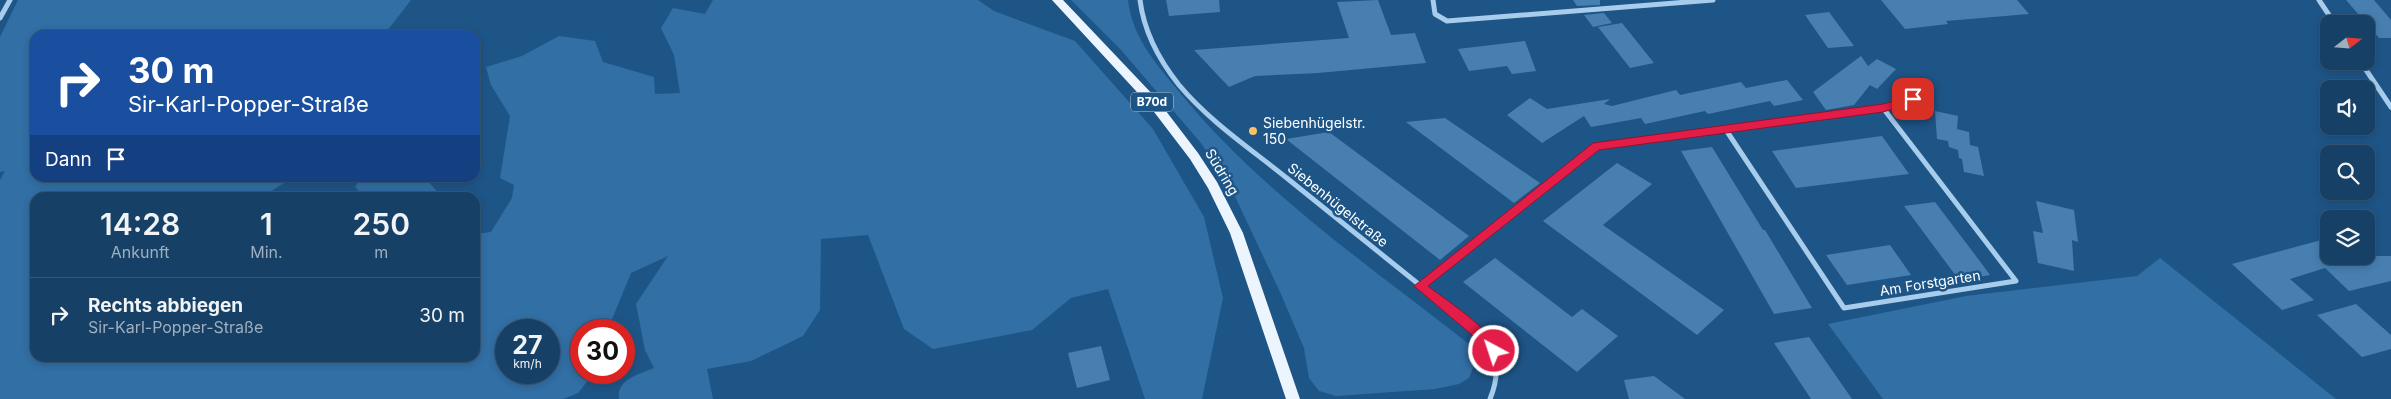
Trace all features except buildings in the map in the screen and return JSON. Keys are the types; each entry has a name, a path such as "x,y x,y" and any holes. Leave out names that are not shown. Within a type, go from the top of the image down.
{"main road":[{"name":"Südring","path":"1058,0 1155,105 1197,160 1230,217 1269,322 1293,399"}],"street":[{"path":"0,18 10,0"},
{"name":"Siebenhügelstraße","path":"1140,0 1141,10 1153,45 1168,70 1190,96 1255,152 1483,336 1494,351 1499,366 1496,386 1490,399"},
{"path":"1433,0 1435,14 1447,20 1713,0"},
{"path":"2319,0 2329,15"},
{"path":"2366,70 2391,107"},
{"path":"1420,286 1596,146 1883,108 1913,99"},
{"name":"Am Forstgarten","path":"1726,130 1844,308 2016,280 1883,108"}],"shaded area":[{"path":"18,0 411,0 388,30 30,30 30,182 286,182 270,192 30,192 30,362 480,362 480,233 491,232 512,198 514,185 500,178 510,116 491,85 486,67 522,56 559,36 595,41 603,62 654,77 655,94 680,93 674,55 661,28 673,8 705,14 713,0 978,0 994,11 1075,41 1153,129 1204,217 1223,298 1202,399 1145,399 1108,289 1071,298 1032,330 933,349 904,329 868,235 821,239 820,310 803,336 751,361 707,369 713,399 619,399 619,392 623,384 635,384 635,376 654,368 645,350 636,304 668,256 631,273 612,319 570,319 570,384 585,384 578,393 563,399 0,399 0,180 5,171 0,172 0,37"},
{"path":"1071,0 1128,0 1134,25 1152,58 1208,125 1277,192 1315,224 1469,344 1474,356 1473,368 1469,378 1459,384 1435,389 1336,396 1319,391 1309,378 1304,348 1231,188 1201,143 1121,50"},
{"path":"358,182 429,182 438,192 360,192 355,187"},
{"path":"2160,258 2336,399 1883,399 1828,324 1966,296 2137,276"}],"place":[{"name":"Siebenhügelstr. 150","path":"1253,131"}],"route":[{"path":"1494,351 1483,336 1420,286 1596,146 1883,108 1913,99"}]}
